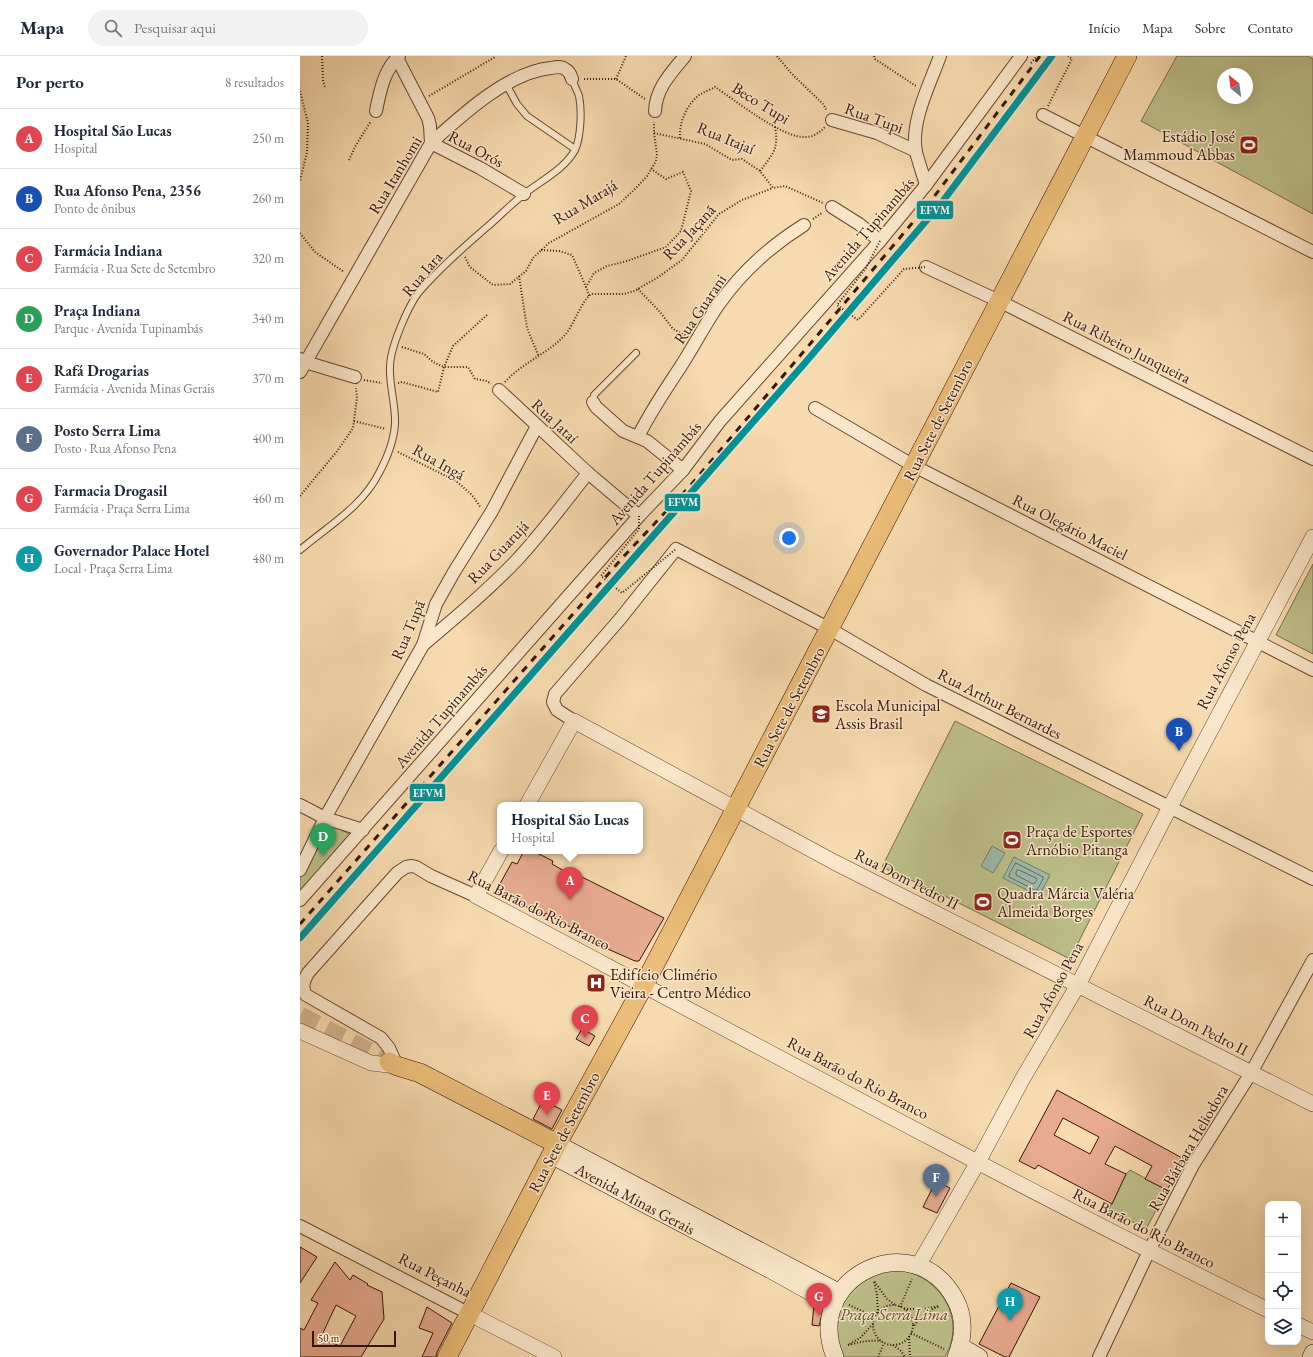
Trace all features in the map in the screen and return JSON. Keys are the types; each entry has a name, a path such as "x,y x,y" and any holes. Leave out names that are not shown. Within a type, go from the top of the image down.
{"main road":[{"name":"Rua Sete de Setembro","path":"447,1357 554,1149 644,985 1127,56"},
{"name":"Avenida Minas Gerais","path":"393,1064 420,1073 554,1149 840,1300"},
{"path":"835,1357 831,1346 829,1328 840,1300 855,1276 874,1266 896,1262 916,1271 936,1275 950,1289 959,1307 963,1326 954,1351 979,1357"},
{"path":"1311,1357 1313,1353"}],"street":[{"path":"655,109 656,101 663,84 685,56"},
{"path":"926,186 916,151 916,133 918,117 940,56"},
{"name":"Avenida Tupinambás","path":"300,900 639,516 683,470 725,415 880,241 926,186 1021,56"},
{"path":"376,111 383,82 398,57"},
{"name":"Rua Orós","path":"398,57 430,126 431,143 480,168 524,194"},
{"name":"Rua Itanhomi","path":"302,364 431,143 461,116 506,84 528,72 541,68 558,67 565,69 572,79"},
{"path":"1043,116 1313,252"},
{"name":"Rua Tupi","path":"832,120 877,133 916,151"},
{"path":"832,207 859,224 880,241"},
{"name":"Rua Guarani","path":"638,437 653,409 708,321 729,291 776,245 804,225"},
{"name":"Rua Ribeiro Junqueira","path":"926,267 999,301 1313,459"},
{"path":"302,364 355,377"},
{"name":"Rua Jataí","path":"499,390 588,473 639,516"},
{"path":"593,402 596,407 623,431 647,441 683,470"},
{"name":"Rua Olegário Maciel","path":"815,408 914,466 1313,670"},
{"name":"Rua Tupã","path":"300,870 325,818 423,646 436,604 488,518 537,426"},
{"name":"Rua Guarujá","path":"423,646 516,561 588,473"},
{"name":"Rua Afonso Pena","path":"916,1271 978,1162 1023,1078 1078,985 1170,807 1313,537"},
{"path":"529,802 574,721 556,710 552,702 555,694 620,619 676,549"},
{"name":"Rua Arthur Bernardes","path":"676,549 830,629 926,685 1313,879"},
{"name":"Rua Dom Pedro II","path":"574,721 834,862 1313,1104"},
{"path":"300,805 325,818 363,830"},
{"path":"476,896 499,854"},
{"name":"Rua Barão do Rio Branco","path":"393,1064 389,1048 380,1038 309,997 303,988 304,980 308,973 397,873 406,867 412,866 420,868 431,876 476,896 978,1162 1149,1251 1266,1309"},
{"name":"Rua Bárbara Heliodora","path":"1099,1357 1149,1251 1193,1165 1251,1073 1313,960"},
{"name":"Avenida Minas Gerais","path":"300,1031 371,1063 393,1064"},
{"name":"Rua Peçanha","path":"300,1226 554,1357"},
{"path":"1301,1326 1313,1332"}],"lane":[{"name":"Rua Iara","path":"300,550 348,512 365,496 379,473 390,448 395,424 390,366 394,345 405,317 418,293 448,260 524,194 558,169 567,161 575,149 580,126 580,113 579,96 572,79"},
{"path":"506,84 517,104 527,116 575,149"},
{"path":"593,402 594,395 636,353"}],"path":[{"path":"322,56 323,81 325,87"},
{"path":"616,79 626,56"},
{"name":"Rua Tupi","path":"777,56 791,73 824,104 832,120"},
{"path":"874,56 875,59 910,82"},
{"path":"1043,116 1072,59 1068,56"},
{"path":"420,102 495,57"},
{"path":"572,79 616,79 655,109"},
{"name":"Beco Tupi","path":"680,138 679,130 685,113 698,96 715,87 775,127 787,133 806,137 819,133 832,120"},
{"path":"300,91 308,123 307,152 300,180"},
{"name":"Rua Marajá","path":"461,249 470,267 493,285 510,284 526,271 533,258 540,250 558,237 619,204 647,176 656,161 658,154 654,133 655,109"},
{"path":"349,160 376,111"},
{"path":"760,170 774,153 777,139 775,127"},
{"name":"Rua Itajaí","path":"654,133 705,144 732,160 742,160 760,170 773,188"},
{"path":"586,287 594,273 606,266 627,261 666,247 681,231 691,191 683,172 666,180 650,169"},
{"path":"773,188 785,186 832,207"},
{"name":"Rua Jaçanã","path":"589,296 594,293 614,295 624,294 638,289 682,260 719,214 742,200 773,188"},
{"path":"804,225 832,207"},
{"path":"300,233 315,252 353,278"},
{"path":"880,241 866,268 837,305 858,320 904,269 926,267"},
{"path":"394,345 424,354 432,362 444,367 468,367 476,379 487,381 499,390 510,376 539,357 565,335 589,296 572,255 558,251 540,250"},
{"path":"520,276 527,328 539,357"},
{"path":"638,289 676,331"},
{"path":"300,496 353,428 357,398 355,377 391,385 402,382 438,392 444,367 453,346 488,314"},
{"path":"354,421 394,431"},
{"name":"Rua Ingá","path":"390,448 456,481 472,495 488,518"},
{"path":"639,516 639,529 601,576 622,593 676,549"},
{"path":"900,1307 916,1271"},
{"path":"878,1314 878,1300 874,1281 887,1299 896,1306"},
{"path":"840,1300 875,1317"},
{"path":"904,1309 924,1309 939,1306 920,1318 913,1327 909,1336 901,1344 892,1345 884,1343 876,1336 874,1330 875,1317 885,1307 896,1306 904,1309 911,1317 913,1327"},
{"path":"874,1323 860,1338 848,1345 863,1341 881,1341"},
{"path":"911,1333 954,1351"},
{"path":"909,1336 910,1357"},
{"path":"878,1357 884,1343"},
{"path":"892,1345 905,1357"}],"green space":[{"name":"Estádio José Mammoud Abbas","path":"1177,56 1307,56 1313,59 1313,214 1141,121"},
{"path":"1313,564 1313,654 1276,635"},
{"name":"Praça de Esportes Arnóbio Pitanga","path":"955,721 1143,814 1070,959 937,892 882,867"},
{"path":"326,823 354,836 300,897 300,876"},
{"path":"1130,1170 1167,1190 1146,1229 1109,1209 1126,1174"},
{"name":"Praça Serra Lima","path":"903,1270 917,1275 927,1281 944,1298 952,1319 953,1331 951,1343 945,1357 844,1357 839,1346 836,1324 842,1304 847,1295 855,1286 871,1275 884,1271"}],"water":[{"path":"992,846 1005,853 993,873 981,866"},
{"path":"1014,857 1050,875 1039,896 1003,878"}],"building":[{"path":"522,854 539,854 553,861 552,864 566,872 568,870 664,918 639,961 635,961 610,950 546,913 544,916 496,891 512,862 517,864"},
{"path":"582,1029 595,1036 589,1046 576,1039"},
{"path":"1057,1090 1184,1159 1167,1190 1145,1179 1152,1166 1115,1146 1105,1164 1126,1174 1112,1204 1038,1165 1035,1169 1019,1161","holes":["1063,1118 1099,1137 1090,1154 1054,1135"]},
{"path":"543,1100 562,1110 552,1129 533,1119"},
{"path":"936,1181 950,1188 937,1213 923,1207"},
{"path":"300,1247 317,1257 300,1283"},
{"path":"335,1262 350,1280 353,1275 368,1284 367,1285 382,1292 384,1319 361,1357 300,1357 300,1328 304,1330 318,1303 311,1300","holes":["336,1305 356,1316 340,1346 321,1337"]},
{"path":"1011,1283 1040,1297 1009,1357 1005,1357 979,1344"},
{"path":"814,1305 823,1310 819,1326 812,1325"},
{"path":"427,1307 452,1323 437,1352 436,1357 422,1357 433,1333 419,1328"}],"tunnel":[{"path":"300,1016 389,1062"}],"railway":[{"path":"300,924 625,555 690,486 930,202 1040,56"}],"transit line":[{"name":"EFVM","path":"300,938 804,364 943,201 1052,56"}],"place":[{"name":"Estádio José Mammoud Abbas","path":"1249,145"},
{"name":"Escola Municipal Assis Brasil","path":"821,714"},
{"name":"Rua Afonso Pena, 2356","path":"1179,751"},
{"name":"Praça de Esportes Arnóbio Pitanga","path":"1012,840"},
{"name":"Praça Indiana","path":"323,856"},
{"name":"Hospital São Lucas","path":"570,900"},
{"name":"Quadra Márcia Valéria Almeida Borges","path":"983,902"},
{"name":"Edifício Climério Vieira - Centro Médico","path":"596,983"},
{"name":"Farmácia Indiana","path":"585,1038"},
{"name":"Rafá Drogarias","path":"547,1115"},
{"name":"Posto Serra Lima","path":"936,1197"},
{"name":"Farmacia Drogasil","path":"819,1316"},
{"name":"Governador Palace Hotel","path":"1010,1321"}]}
